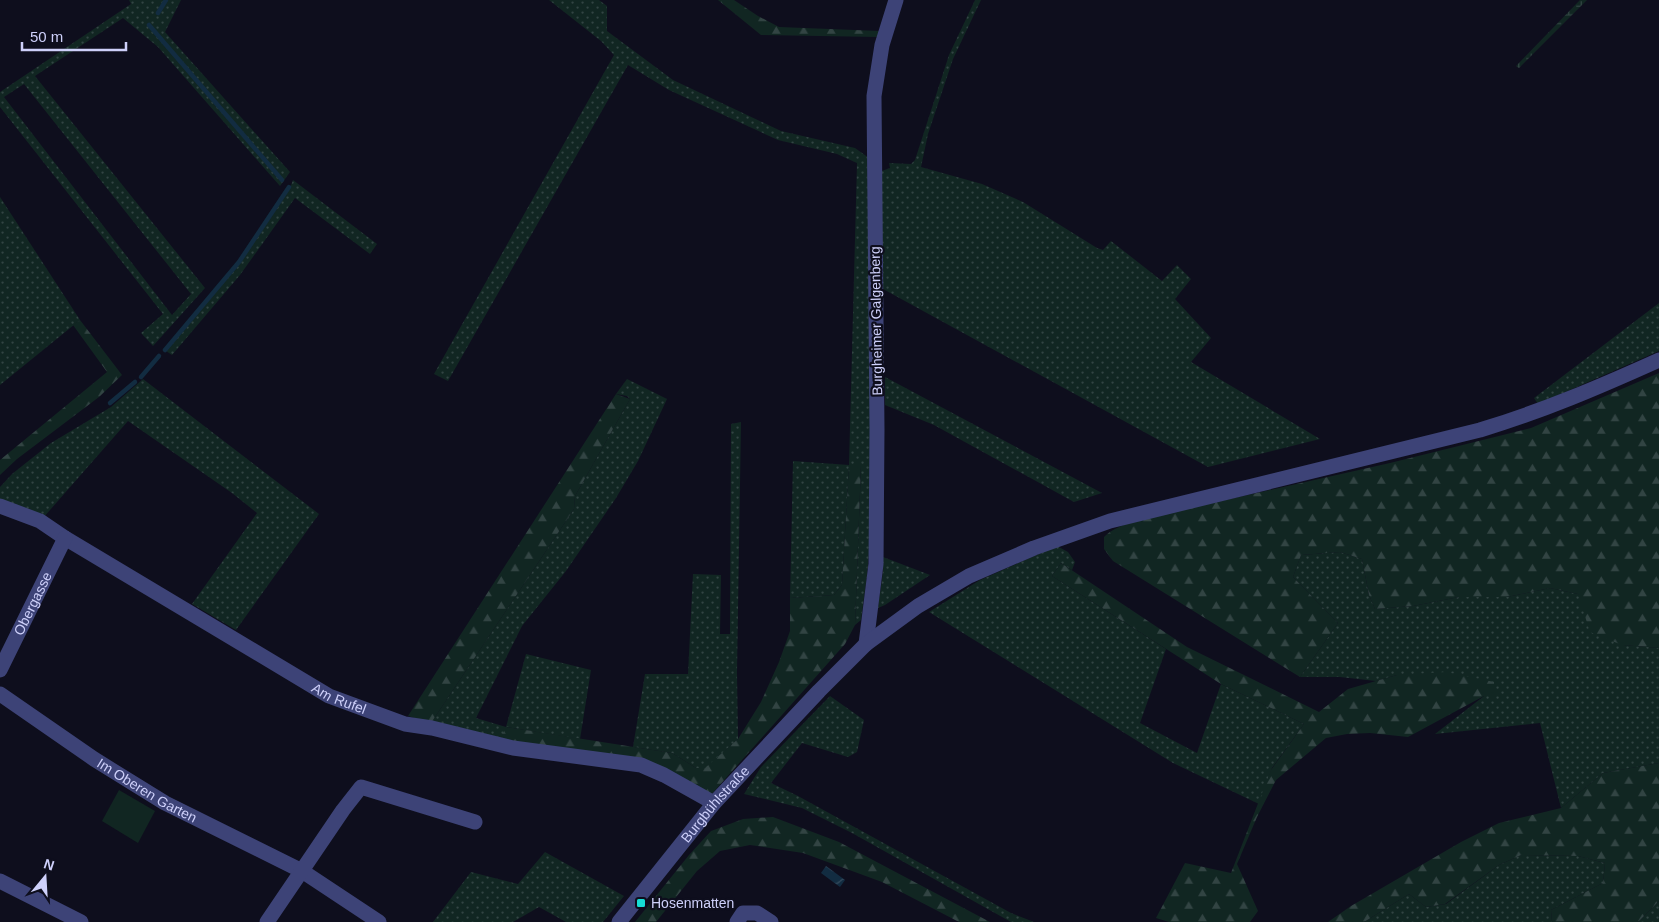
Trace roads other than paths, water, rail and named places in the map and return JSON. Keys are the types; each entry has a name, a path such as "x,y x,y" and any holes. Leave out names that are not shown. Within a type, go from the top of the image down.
{"street":[{"name":"Burgheimer Galgenberg","path":"866,644 876,564 877,429 874,96 882,45 896,0"},
{"name":"Burgbühlstraße","path":"619,922 714,804 819,691 866,644 918,606 969,576 1034,548 1110,521 1480,430 1527,416 1584,394 1659,360"},
{"name":"Am Rufel","path":"0,506 40,521 65,538 330,696 405,724 432,728 513,748 641,765 664,775 714,804"},
{"name":"Obergasse","path":"0,670 65,538"},
{"name":"Im Oberen Garten","path":"0,694 94,759 165,803 302,872 378,922"},
{"path":"267,922 343,810 361,787 475,822"},
{"path":"0,881 81,922"},
{"path":"737,922 743,913 757,913 771,922"}],"water":[{"path":"826,866 845,880 840,887 821,873"}],"waterway":[{"path":"158,13 166,0"},
{"path":"149,25 282,180"},
{"path":"165,350 239,262 289,187"},
{"path":"141,377 159,356"},
{"path":"110,403 135,382"}],"place":[{"name":"Hosenmatten","path":"641,903"}]}
